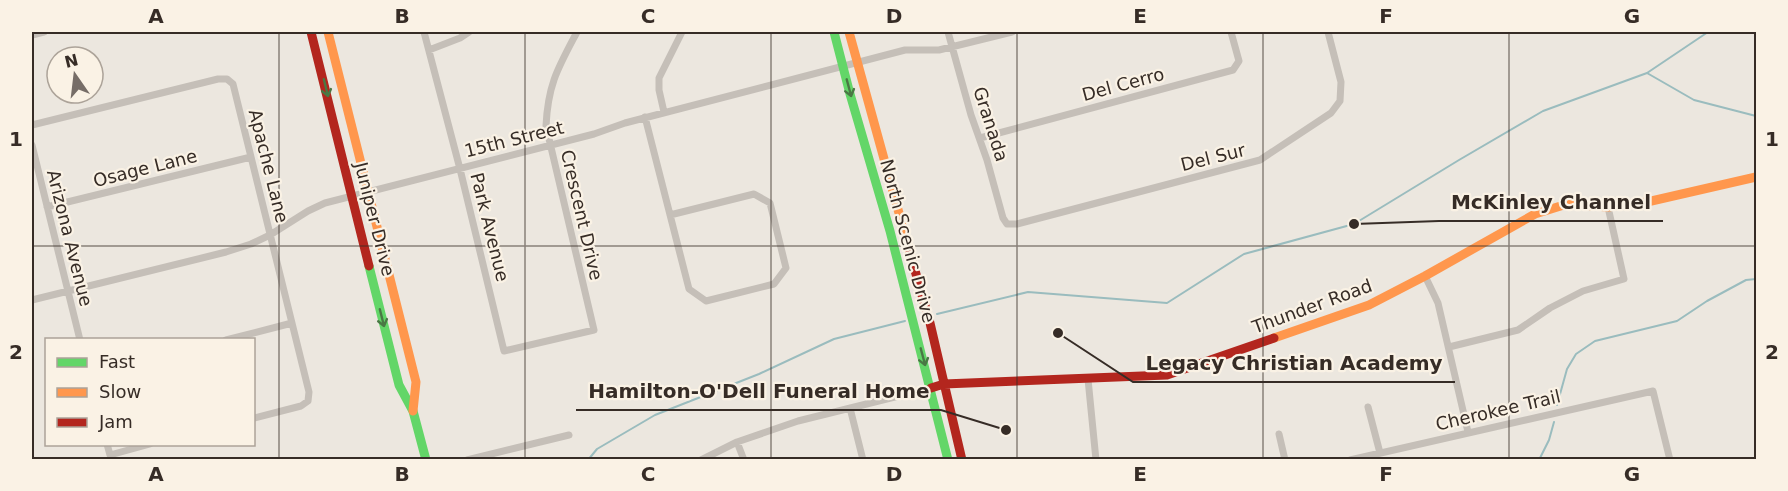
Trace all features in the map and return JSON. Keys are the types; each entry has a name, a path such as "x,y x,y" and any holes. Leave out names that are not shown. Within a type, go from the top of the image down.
{"street":[{"path":"32,35 44,32"},
{"name":"Juniper Drive","path":"311,32 399,386 414,411 426,459"},
{"name":"Juniper Drive","path":"328,32 416,382 414,411"},
{"name":"Park Avenue","path":"424,32 504,351 549,340"},
{"path":"429,50 446,45 469,32"},
{"name":"Crescent Drive","path":"549,340 594,330 546,126 554,76 577,32"},
{"path":"664,112 658,90 658,78 682,32"},
{"name":"North Scenic Drive","path":"834,32 891,231 948,459"},
{"name":"North Scenic Drive","path":"849,32 930,323 962,459"},
{"name":"Granada","path":"948,32 971,115 1003,218 1007,224"},
{"name":"15th Street","path":"32,300 251,244 325,203 550,146 645,117 905,50 952,48 1012,32"},
{"name":"Del Cerro","path":"980,138 1233,70 1239,61 1231,32"},
{"name":"Del Sur","path":"1007,224 1017,224 1260,160 1331,113 1340,101 1341,82 1328,32"},
{"name":"Apache Lane","path":"32,125 218,79 227,79 233,84 309,392 308,401 300,406 255,418"},
{"path":"645,117 670,215 689,289 706,301 774,284 786,268 770,203 754,194 670,215"},
{"name":"Arizona Avenue","path":"32,145 80,338"},
{"name":"Osage Lane","path":"47,207 251,158"},
{"name":"Thunder Road","path":"931,387 944,384 1167,375 1369,305 1534,214 1567,204 1608,207 1647,202 1756,177"},
{"path":"1449,347 1518,330 1550,308 1583,291 1624,279 1608,207"},
{"path":"891,231 902,228"},
{"path":"1425,276 1438,303 1468,432"},
{"path":"230,338 292,323"},
{"path":"1088,379 1096,459"},
{"path":"701,459 737,442 798,421 931,387"},
{"name":"Cherokee Trail","path":"1350,459 1653,391 1670,459"},
{"path":"1368,407 1380,453"},
{"path":"850,408 863,459"},
{"path":"1279,434 1285,459"},
{"path":"467,459 569,435"},
{"path":"737,442 744,459"},
{"path":"108,446 110,455 143,446"}],"waterway":[{"path":"937,314 1028,292 1167,303 1244,254 1354,224 1543,111 1647,73 1708,32"},
{"path":"1647,73 1694,100 1756,116"},
{"path":"1557,405 1567,369 1576,354 1595,341 1677,321 1707,301 1746,280 1756,279"},
{"path":"588,460 597,449 655,415 759,374 834,339 905,321"},
{"path":"1539,460 1549,440 1554,422"}],"traffic: fast":[{"path":"834,32 890,231 948,460"},
{"path":"369,266 399,385 413,411 426,460"}],"traffic: slow":[{"path":"328,32 416,382 413,411"},
{"path":"849,32 910,253"},
{"path":"1274,338 1369,305 1535,214 1567,204 1608,207 1647,202 1756,177"}],"traffic: jam":[{"path":"311,32 369,266"},
{"path":"910,253 930,323 962,460"},
{"path":"931,388 944,384 1167,375 1274,338"}],"place":[{"name":"McKinley Channel","path":"1354,224"},
{"name":"Legacy Christian Academy","path":"1058,333"},
{"name":"Hamilton-O'Dell Funeral Home","path":"1006,430"}]}
